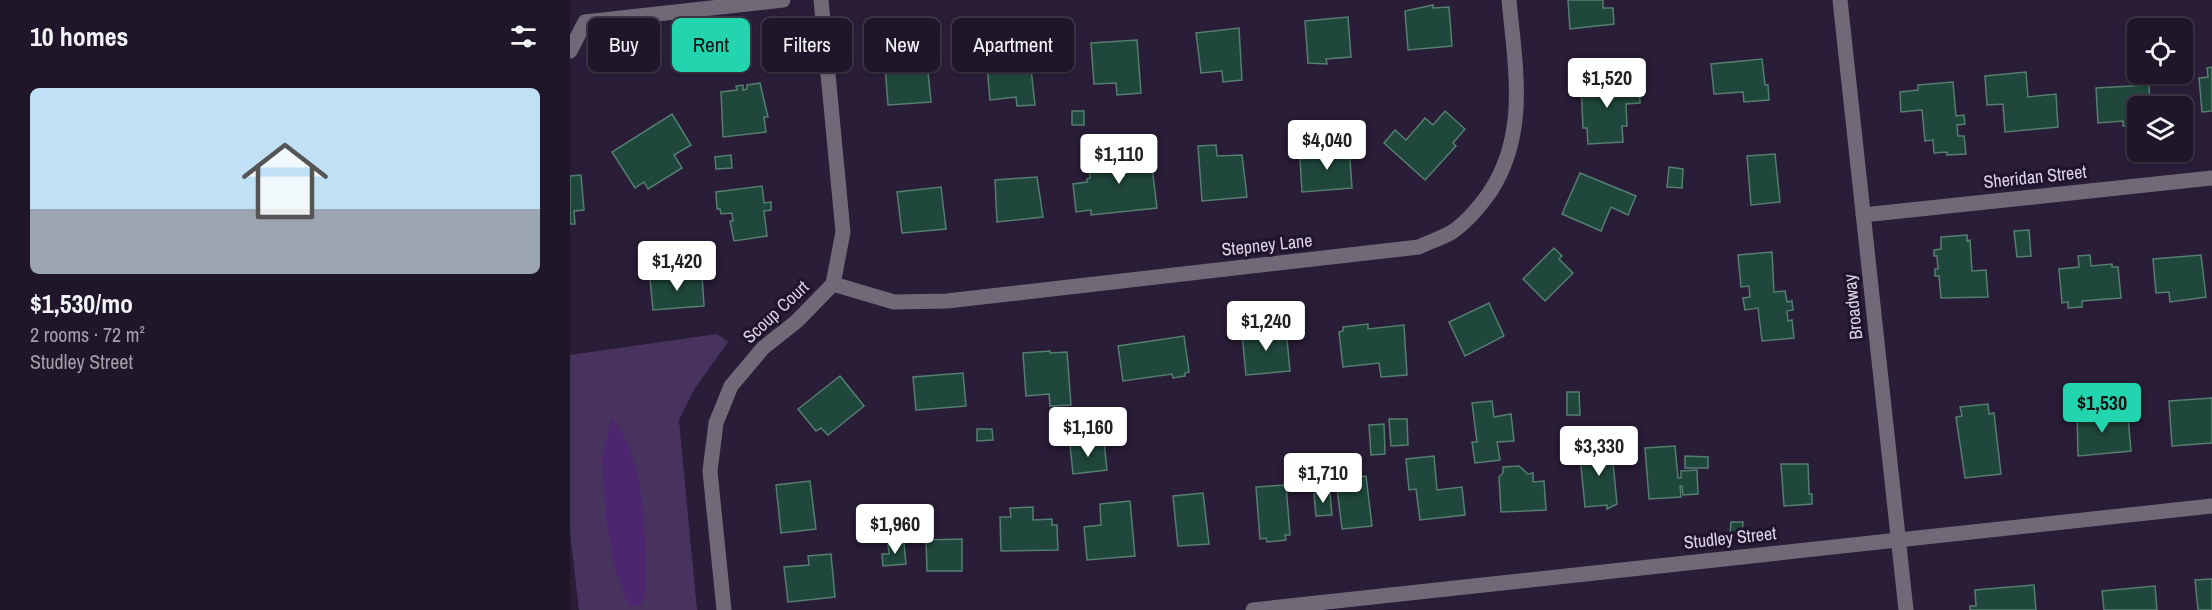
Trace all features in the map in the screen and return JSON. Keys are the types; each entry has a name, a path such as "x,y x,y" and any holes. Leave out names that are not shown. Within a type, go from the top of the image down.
{"street":[{"path":"570,51 585,22 783,0"},
{"name":"Scoup Court","path":"723,610 710,471 716,423 731,386 763,348 797,321 833,285 843,232 821,0"},
{"name":"Stepney Lane","path":"833,285 894,302 946,301 1419,247 1452,232 1480,206 1501,175 1515,136 1518,96 1509,0"},
{"name":"Broadway","path":"1839,0 1906,610"},
{"name":"Sheridan Street","path":"1863,215 2212,178"},
{"name":"Studley Street","path":"1253,610 2212,506"}],"shaded area":[{"path":"717,334 728,342 695,388 679,420 697,610 579,610 570,533 570,355"},
{"path":"612,417 633,458 639,480 645,551 645,597 640,606 629,606 615,570 606,518 602,458"}],"building":[{"path":"1568,0 1603,0 1603,8 1613,8 1614,24 1570,29"},
{"path":"1433,5 1433,8 1449,7 1452,46 1408,50 1405,11"},
{"path":"1348,17 1351,57 1326,59 1327,64 1308,63 1305,21"},
{"path":"1239,28 1242,80 1223,82 1222,71 1201,73 1196,33"},
{"path":"1137,40 1141,93 1117,95 1116,83 1094,84 1091,43"},
{"path":"1762,59 1769,100 1744,102 1743,92 1714,94 1711,64"},
{"path":"2212,67 2212,111 2202,112 2199,78 2208,77 2207,68"},
{"path":"885,72 928,72 931,102 888,105"},
{"path":"988,72 1031,72 1035,105 1017,106 1016,97 990,100"},
{"path":"2026,72 2028,97 2056,94 2058,127 2005,132 2003,104 1987,105 1985,76"},
{"path":"1639,80 1640,103 1626,104 1627,126 1622,126 1623,142 1588,144 1587,128 1583,128 1581,83"},
{"path":"1953,82 1956,116 1964,115 1965,124 1957,125 1958,136 1964,136 1966,154 1934,153 1933,140 1925,141 1922,110 1901,112 1900,92 1918,90 1918,85"},
{"path":"760,83 768,117 764,117 766,132 723,137 721,92 737,90 736,86 743,85 743,90 747,89 747,85"},
{"path":"2149,85 2150,96 2127,96 2127,126 2123,126 2123,121 2098,123 2096,88"},
{"path":"1072,111 1084,111 1084,125 1072,125"},
{"path":"1445,111 1465,129 1453,143 1456,146 1425,180 1384,143 1395,130 1406,140 1425,118 1433,125"},
{"path":"672,114 691,145 674,155 682,168 648,189 644,182 635,188 612,152"},
{"path":"1149,142 1157,208 1091,215 1091,210 1076,212 1073,184 1087,182 1090,178 1089,167 1120,164 1121,176 1124,176 1123,144"},
{"path":"1216,145 1217,156 1242,155 1247,197 1202,201 1198,146"},
{"path":"1349,145 1352,188 1302,192 1300,159 1333,156 1332,146"},
{"path":"1775,154 1780,202 1751,205 1747,156"},
{"path":"731,155 732,168 716,169 715,157"},
{"path":"1669,167 1683,169 1682,188 1667,187"},
{"path":"1580,173 1636,196 1628,215 1611,207 1601,231 1562,214"},
{"path":"581,175 584,210 574,211 575,224 570,224 570,176"},
{"path":"1037,177 1043,217 997,222 995,180"},
{"path":"762,186 764,203 771,202 771,210 764,211 767,236 734,241 730,221 733,221 732,213 721,214 720,209 717,209 716,192"},
{"path":"941,187 946,229 902,233 897,192"},
{"path":"2029,230 2031,256 2017,257 2014,231"},
{"path":"1967,235 1967,241 1970,240 1972,271 1986,270 1988,297 1941,298 1939,276 1935,276 1935,269 1938,269 1934,250 1941,249 1941,237"},
{"path":"1554,248 1562,256 1559,259 1573,273 1545,301 1523,279"},
{"path":"1772,252 1774,292 1785,291 1787,302 1792,301 1793,310 1787,311 1788,321 1792,320 1794,338 1762,341 1758,308 1745,310 1743,298 1750,297 1749,286 1741,287 1738,255"},
{"path":"2090,255 2091,266 2112,264 2112,267 2118,267 2121,298 2082,301 2082,307 2068,308 2068,302 2062,303 2059,269 2079,267 2078,256"},
{"path":"2201,255 2206,297 2170,302 2169,292 2156,293 2153,259"},
{"path":"702,275 704,306 653,310 650,279"},
{"path":"1489,303 1504,336 1465,356 1449,322"},
{"path":"1368,324 1368,329 1404,325 1407,375 1381,377 1379,363 1343,367 1339,332 1343,331 1343,327"},
{"path":"1286,329 1290,371 1246,375 1242,334"},
{"path":"1184,336 1189,372 1185,373 1185,376 1173,378 1172,374 1123,381 1118,346"},
{"path":"1050,351 1050,353 1067,352 1071,405 1050,406 1049,394 1026,396 1023,353"},
{"path":"963,373 966,406 916,410 913,377"},
{"path":"840,376 864,406 828,435 821,428 816,431 798,409"},
{"path":"1567,392 1579,392 1580,415 1567,415"},
{"path":"2212,398 2212,443 2172,446 2169,401"},
{"path":"1492,401 1494,417 1511,414 1514,441 1497,442 1500,460 1475,463 1472,442 1477,442 1472,403"},
{"path":"1988,404 1989,414 1994,413 2001,474 1965,478 1956,417 1962,416 1960,407"},
{"path":"2099,410 2100,419 2128,417 2131,451 2078,456 2077,412"},
{"path":"1389,419 1407,419 1408,445 1391,446"},
{"path":"1384,424 1385,454 1371,455 1369,425"},
{"path":"977,429 992,429 993,440 977,441"},
{"path":"1104,441 1107,470 1073,474 1070,445"},
{"path":"1608,443 1608,453 1612,452 1617,504 1607,509 1607,505 1585,507 1580,456 1591,454 1590,447 1596,444"},
{"path":"1675,446 1678,478 1681,478 1681,471 1697,470 1698,494 1683,495 1682,486 1680,486 1681,497 1649,499 1645,448"},
{"path":"1434,456 1437,490 1462,487 1465,515 1420,520 1416,489 1409,490 1406,459"},
{"path":"1685,456 1708,457 1708,468 1685,468"},
{"path":"1781,464 1808,464 1809,494 1812,494 1812,504 1784,506"},
{"path":"1519,466 1528,474 1533,473 1533,482 1544,481 1546,510 1501,512 1499,477 1503,473 1503,467"},
{"path":"1366,476 1372,526 1342,529 1336,479"},
{"path":"810,481 816,529 781,533 776,485"},
{"path":"1286,485 1290,535 1285,535 1286,540 1267,542 1266,538 1260,539 1256,487"},
{"path":"1203,493 1209,544 1178,546 1173,496"},
{"path":"1330,493 1332,515 1316,516 1314,494"},
{"path":"1130,501 1135,556 1087,560 1084,527 1101,525 1100,504"},
{"path":"1033,507 1033,520 1052,519 1052,525 1057,525 1058,550 1001,551 1000,517 1011,517 1010,508"},
{"path":"900,519 901,535 889,536 888,520"},
{"path":"1731,522 1743,522 1742,535 1730,535"},
{"path":"962,539 962,571 927,571 926,540"},
{"path":"904,543 906,564 883,566 882,554 889,554 888,545"},
{"path":"831,554 835,597 788,602 784,567 809,565 808,556"},
{"path":"2212,579 2212,610 2198,610 2195,580"},
{"path":"2034,585 2036,610 1970,610 1970,606 1976,606 1975,590"},
{"path":"2155,586 2157,610 2104,610 2102,591"}]}
